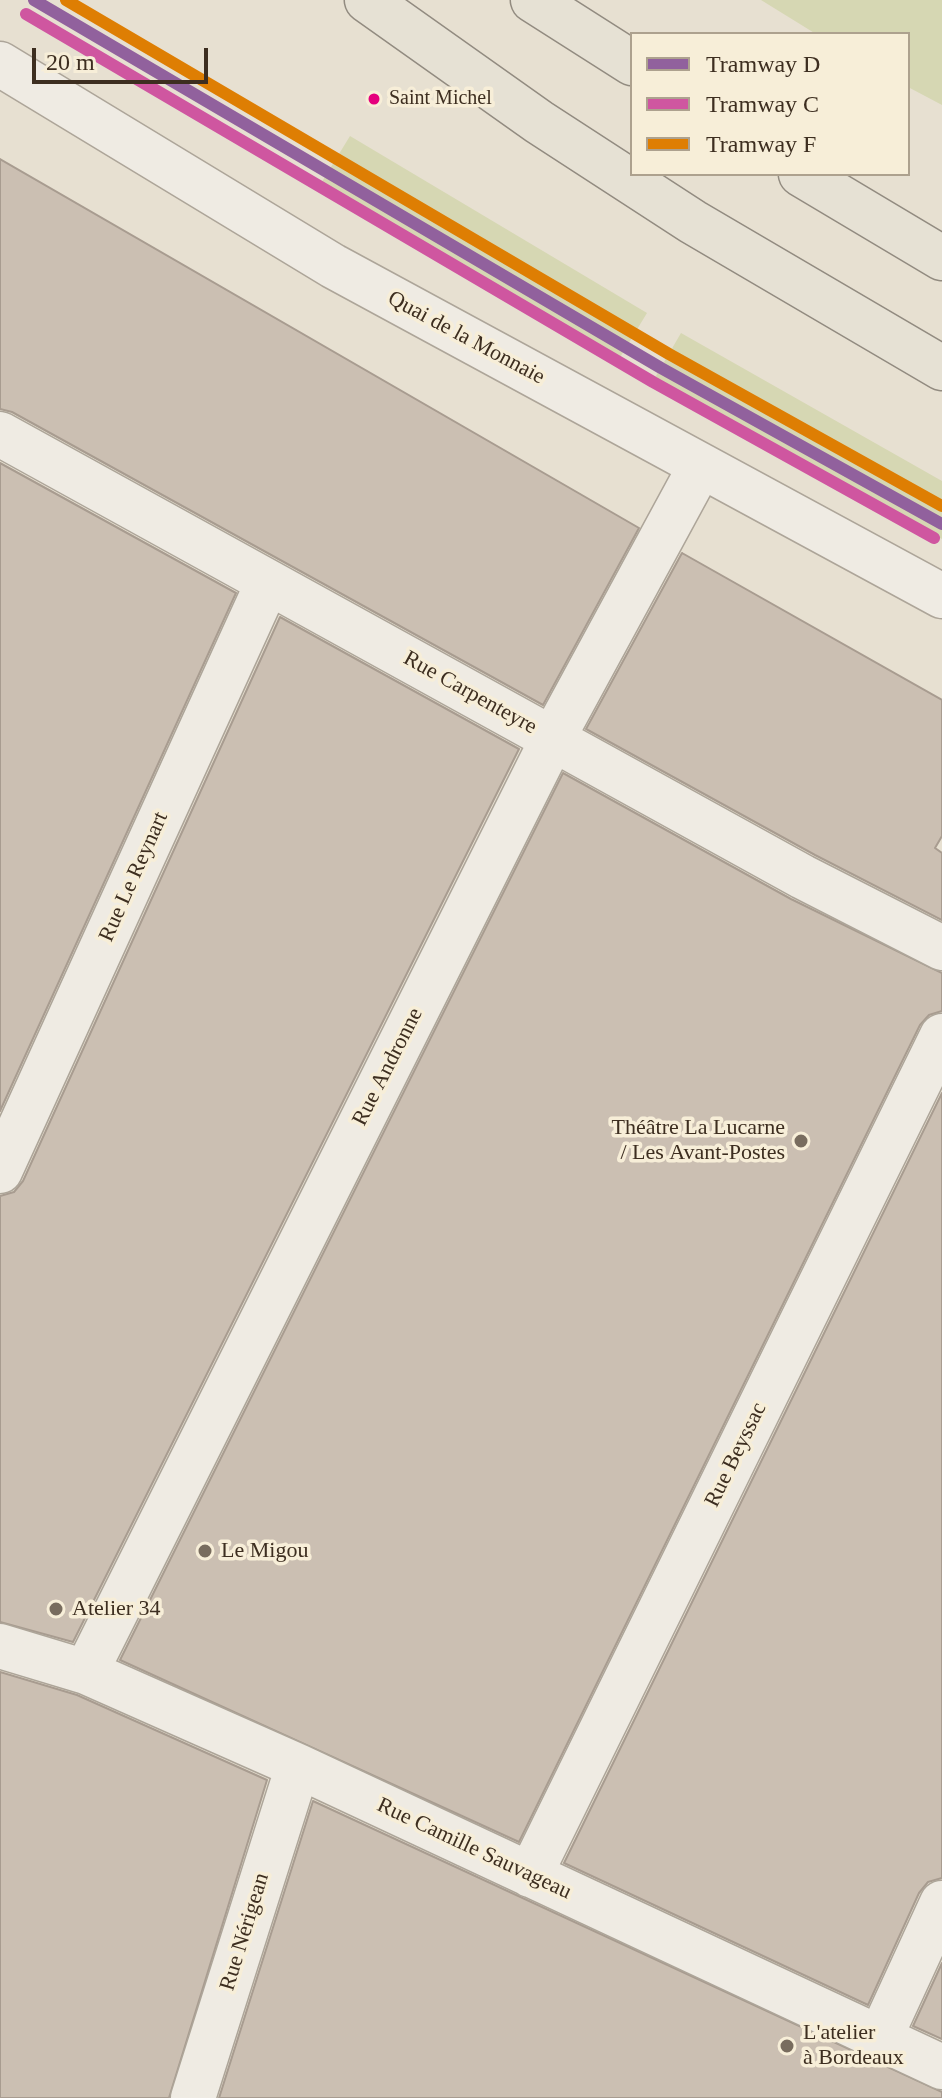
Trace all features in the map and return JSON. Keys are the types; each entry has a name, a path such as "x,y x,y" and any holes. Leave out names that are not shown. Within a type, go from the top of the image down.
{"main road":[{"path":"367,0 539,122 693,222 942,368"},
{"path":"533,0 630,62"},
{"path":"804,176 942,258"}],"street":[{"name":"Quai de la Monnaie","path":"0,64 333,266 942,596"},
{"name":"Rue Carpenteyre","path":"0,434 803,877 942,948"},
{"name":"Rue Andronne","path":"86,1672 553,738 700,467"},
{"name":"Rue Le Reynart","path":"0,1171 268,582"},
{"name":"Rue Beyssac","path":"530,1875 942,1036"},
{"name":"Rue Camille Sauvageau","path":"0,1646 86,1672 298,1766 942,2067"},
{"name":"Rue Nérigean","path":"193,2098 298,1766"},
{"path":"880,2038 942,1903"}],"green space":[{"path":"761,0 942,0 942,105 910,88 910,32 813,32"},
{"path":"350,136 647,313 619,359 320,185"},
{"path":"681,333 942,481 942,539 653,381"}],"building":[{"path":"0,159 639,528 543,705 12,412 0,409"},
{"path":"0,463 236,593 0,1111"},
{"path":"682,553 942,700 942,836 935,848 942,853 942,920 815,855 586,729"},
{"path":"280,617 519,749 73,1642 0,1622 0,1196 14,1192 23,1181"},
{"path":"563,773 791,899 942,973 942,1011 929,1015 920,1025 519,1842 120,1660"},
{"path":"942,1093 942,1878 928,1882 919,1893 868,2005 564,1863"},
{"path":"0,1672 77,1695 267,1780 169,2098 0,2098"},
{"path":"313,1801 942,2092 942,2098 219,2098"},
{"path":"942,1963 942,2039 913,2026"}],"tram line":[{"name":"D","path":"34,0 661,368 942,524"},
{"name":"F","path":"66,0 669,354 942,506"},
{"name":"C","path":"26,14 653,382 934,538"}],"place":[{"name":"Saint Michel","path":"374,99"},
{"name":"Théâtre La Lucarne / Les Avant-Postes","path":"801,1141"},
{"name":"Le Migou","path":"205,1551"},
{"name":"Atelier 34","path":"56,1609"},
{"name":"L'atelier à Bordeaux","path":"787,2046"}]}
